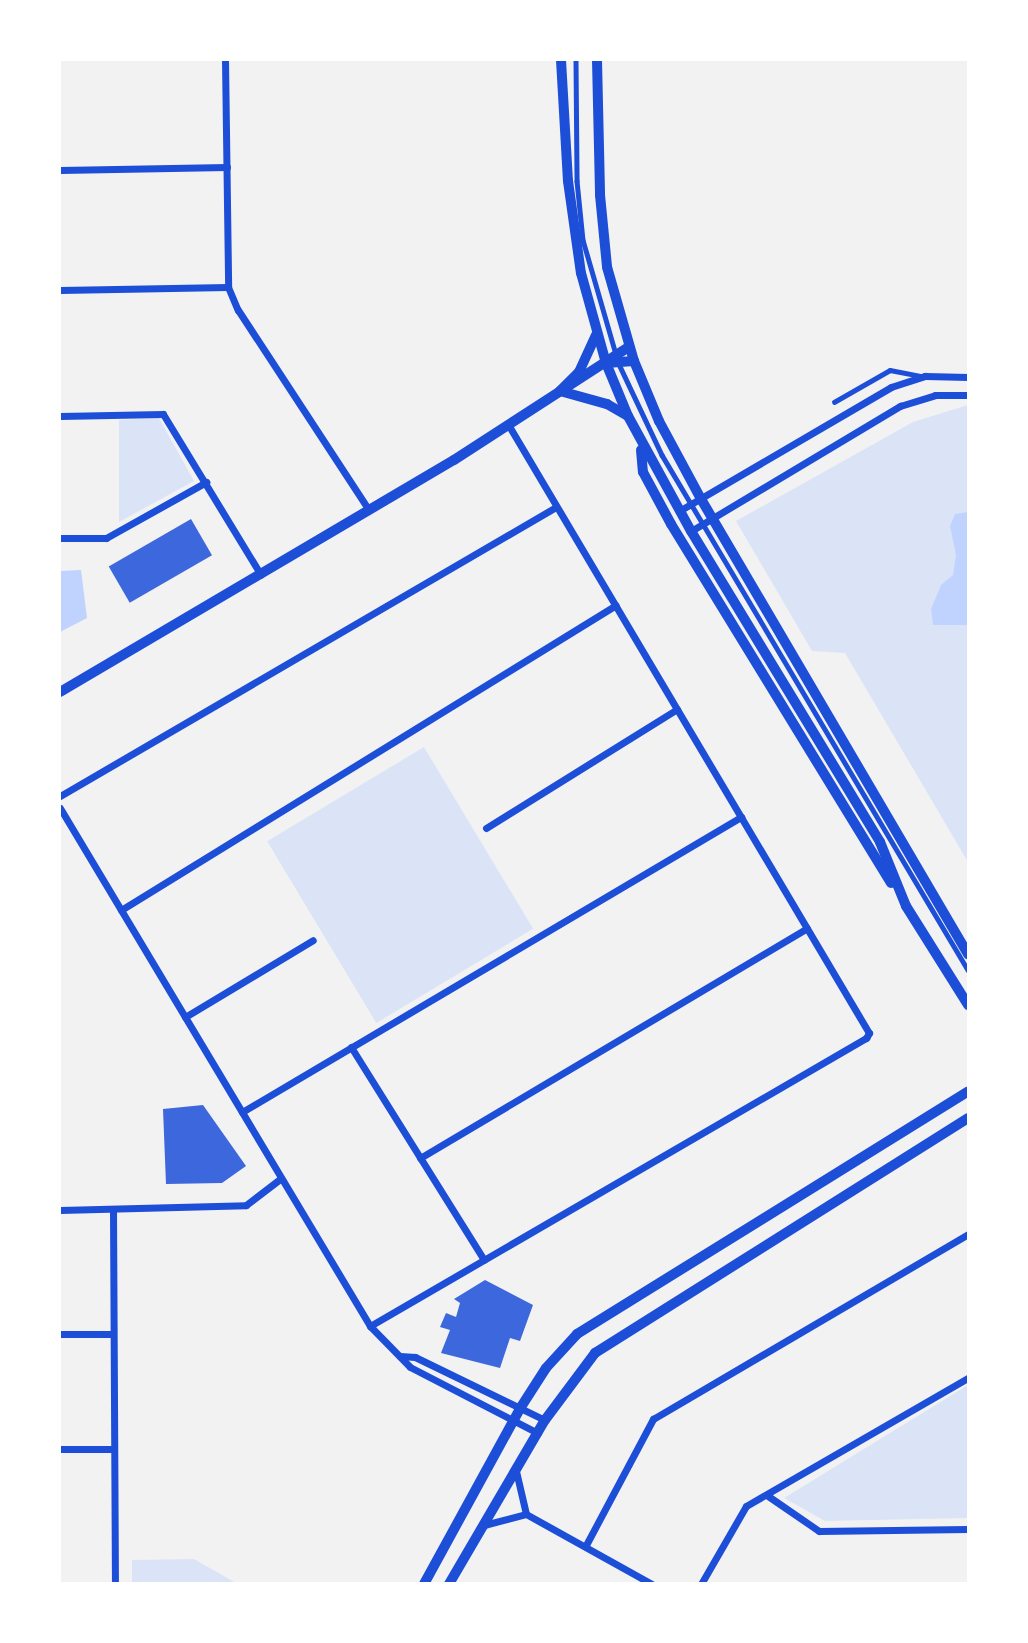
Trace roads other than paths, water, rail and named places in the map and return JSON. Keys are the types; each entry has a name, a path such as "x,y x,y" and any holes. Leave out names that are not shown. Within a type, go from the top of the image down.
{"main road":[{"path":"561,60 568,181 581,273 606,363 640,444 880,842 906,906"},
{"path":"597,60 604,236 612,298 634,361 659,421 701,499 968,954"},
{"path":"596,334 579,372 561,391 607,404 628,416"},
{"path":"640,444 643,472 671,524 968,1005"},
{"path":"424,1584 521,1407 561,1350 594,1321 968,1092"},
{"path":"449,1584 545,1420 604,1346 968,1118"}],"street":[{"path":"225,60 228,287 238,310 368,509"},
{"path":"60,170 227,167"},
{"path":"60,290 228,287"},
{"path":"60,692 509,426 629,347"},
{"path":"606,363 634,361"},
{"path":"679,511 891,387 925,376 968,377"},
{"path":"691,531 900,405 935,395 968,395"},
{"path":"60,416 163,414 261,575"},
{"path":"370,1326 866,1038 868,1026 509,426"},
{"path":"60,538 106,538 206,482"},
{"path":"60,796 555,506"},
{"path":"121,910 616,606"},
{"path":"486,828 677,709"},
{"path":"60,808 370,1326 410,1367 538,1433"},
{"path":"242,1112 741,817"},
{"path":"420,1158 807,928"},
{"path":"184,1017 313,940"},
{"path":"351,1047 484,1260"},
{"path":"60,1210 246,1205 280,1179"},
{"path":"113,1209 115,1584"},
{"path":"586,1545 653,1419 968,1234"},
{"path":"60,1334 113,1334"},
{"path":"399,1356 415,1357 545,1420"},
{"path":"701,1584 737,1516 968,1378"},
{"path":"60,1449 114,1449"},
{"path":"516,1470 526,1514"},
{"path":"768,1496 819,1531 968,1529"},
{"path":"484,1525 526,1514 652,1584"}],"lane":[{"path":"576,60 577,181 583,240 596,299 625,380 662,455 968,970"},
{"path":"834,401 890,370 925,376"}],"water":[{"path":"968,512 968,625 933,625 931,609 941,585 953,575 956,555 950,526 955,514"},
{"path":"81,570 87,618 60,632 60,571"}]}
